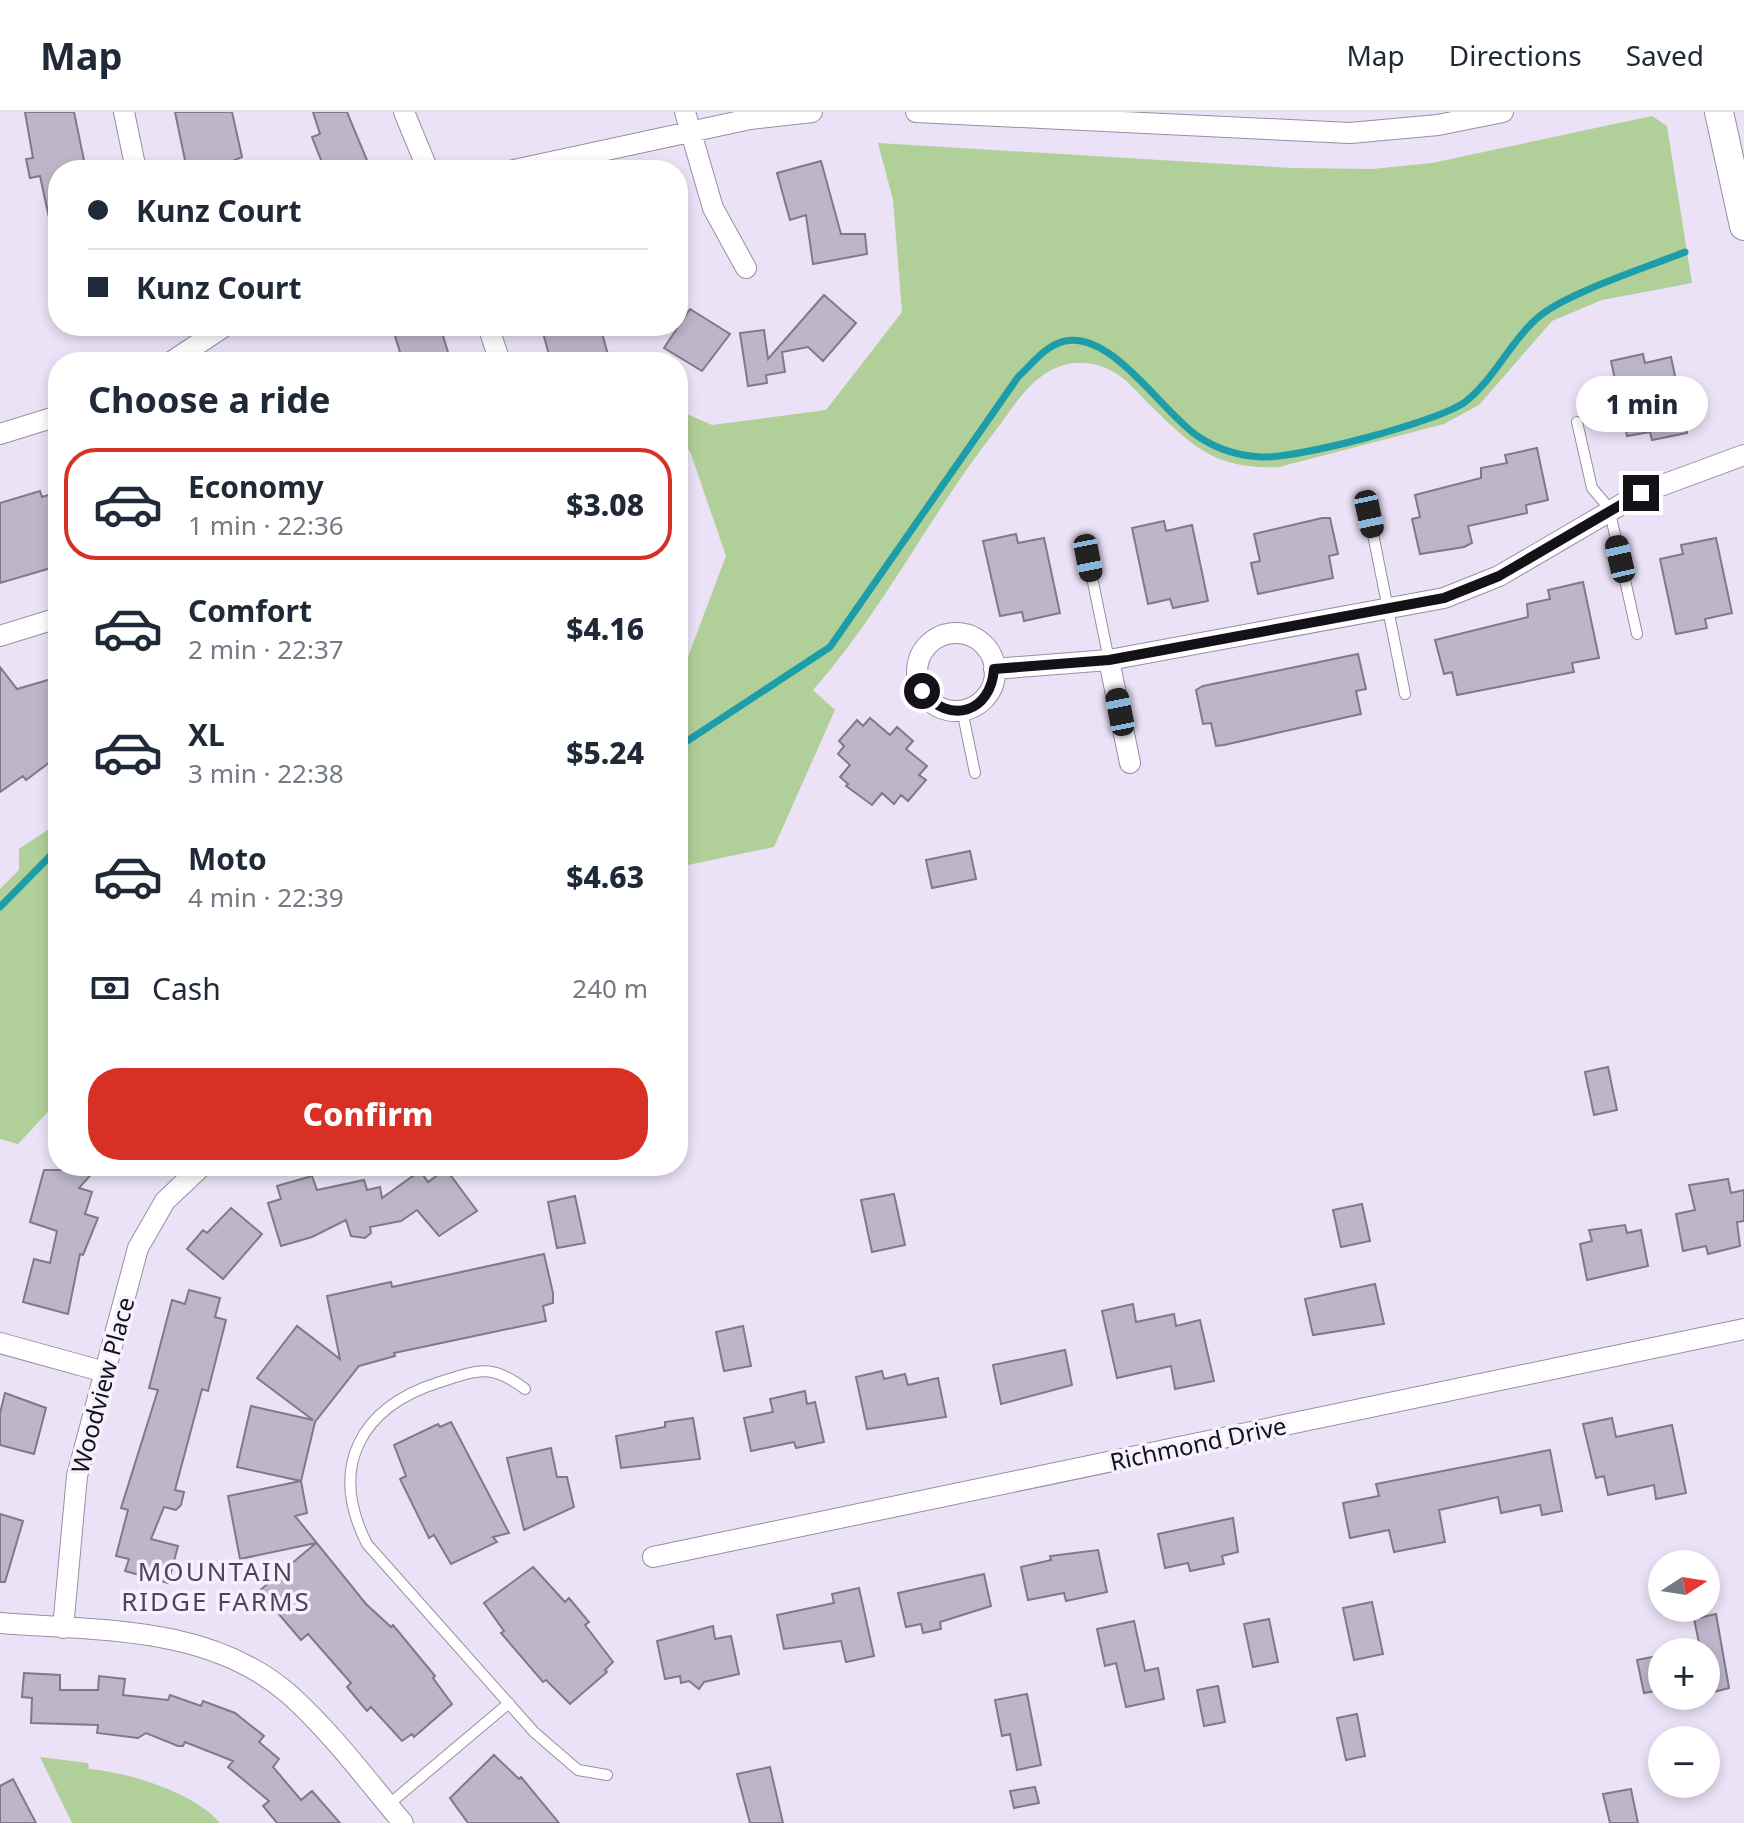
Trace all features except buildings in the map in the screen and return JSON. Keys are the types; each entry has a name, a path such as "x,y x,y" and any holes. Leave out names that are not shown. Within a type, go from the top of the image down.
{"main road":[{"path":"1719,112 1744,226"}],"street":[{"path":"124,112 134,160"},
{"path":"404,112 424,160"},
{"path":"550,160 688,122 812,112"},
{"path":"916,112 1178,119 1350,133 1437,118 1503,112"},
{"path":"688,122 713,208 746,268"},
{"path":"184,352 204,336"},
{"path":"0,434 48,419"},
{"path":"994,669 1109,660 1444,598 1479,586 1609,508 1744,455"},
{"path":"0,636 48,621"},
{"path":"950,634 975,638 985,646 994,669 988,694 979,703 962,710 942,709 922,691 917,667 928,645 950,634"},
{"path":"1109,660 1130,763"},
{"name":"Woodview Place","path":"63,1628 72,1502 105,1372 145,1234 165,1201 191,1176"},
{"name":"Richmond Drive","path":"653,1557 1744,1329"},
{"path":"0,1343 105,1372"},
{"path":"0,1623 180,1640 231,1658 265,1677 314,1718 403,1823"}],"lane":[{"path":"1577,422 1592,488 1609,508 1637,634"},
{"path":"1369,514 1405,694"},
{"path":"1088,558 1109,660"},
{"path":"962,710 975,773"},
{"path":"525,1389 502,1372 477,1370 420,1388 392,1403 378,1414 359,1443 352,1462 349,1487 351,1505 367,1544 534,1732 578,1770 607,1775"},
{"path":"388,1805 509,1703"}],"green space":[{"path":"1652,116 1667,126 1692,283 1602,300 1552,321 1479,405 1444,424 1279,467 1237,464 1205,452 1177,431 1125,380 1109,369 1074,363 1040,377 1021,396 975,458 863,626 813,690 835,710 774,847 688,865 688,657 726,556 688,448 688,414 712,425 826,410 902,312 893,200 878,143 1292,168 1373,169 1432,163"},
{"path":"48,830 48,1112 18,1144 0,1139 0,889 19,870 19,849"},
{"path":"40,1757 88,1763 89,1769 141,1779 194,1802 220,1823 72,1823"}],"waterway":[{"path":"688,740 830,647 1018,377 1058,343 1083,341 1101,349 1119,361 1185,426 1213,445 1245,455 1279,456 1366,438 1450,410 1476,393 1521,335 1554,306 1685,252"},
{"path":"0,907 48,858"}],"district":[{"name":"MOUNTAIN RIDGE FARMS","path":"216,1586"}],"route":[{"path":"922,691 942,709 967,710 988,694 994,669 1109,660 1444,598 1499,576 1609,508 1641,493"}]}
